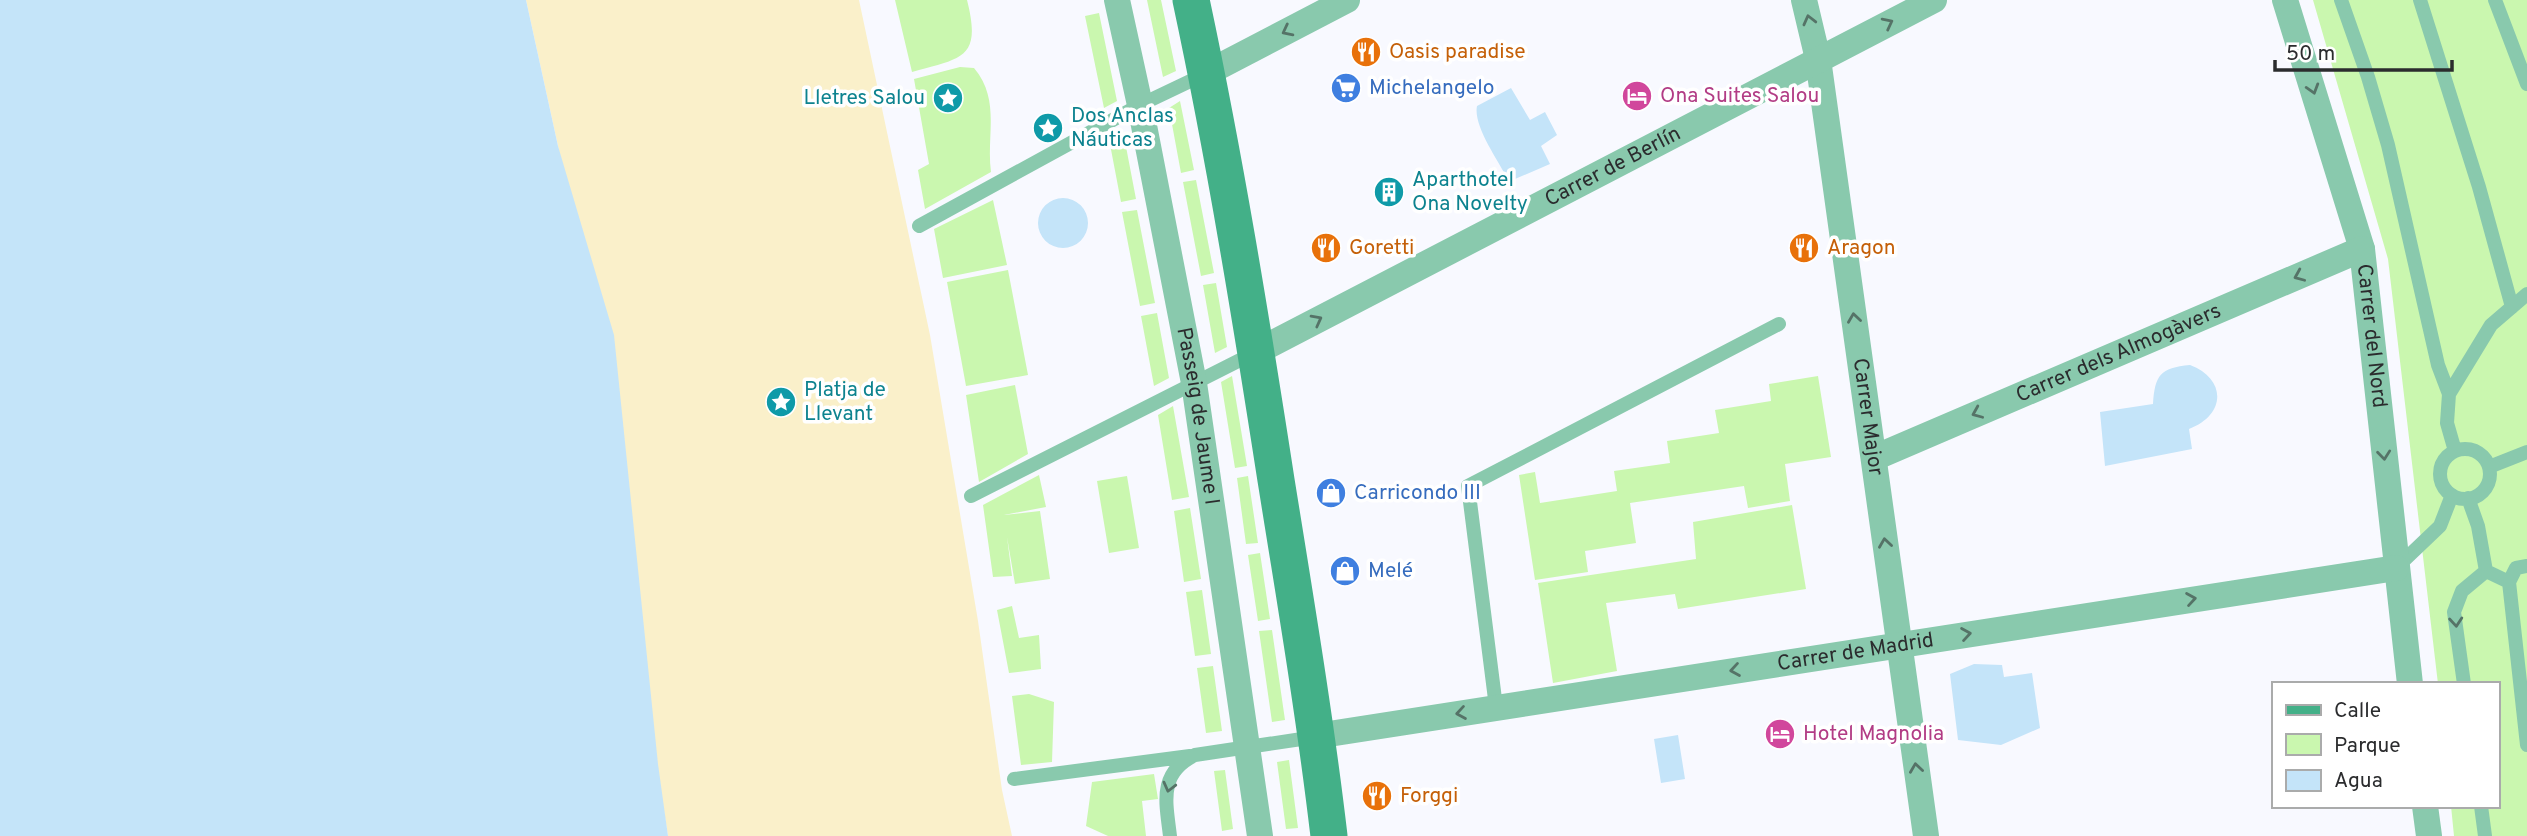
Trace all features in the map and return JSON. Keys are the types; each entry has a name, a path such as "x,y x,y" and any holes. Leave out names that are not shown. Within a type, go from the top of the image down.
{"street":[{"name":"Passeig de Jaume I","path":"1117,0 1194,383 1260,836"},
{"path":"1191,0 1207,73 1256,352 1329,836"},
{"path":"1207,73 1347,0"},
{"name":"Carrer Major","path":"1804,0 1818,59 1926,836"},
{"name":"Carrer de Berlín","path":"1256,352 1934,0"},
{"name":"Carrer del Nord","path":"2285,0 2362,249 2410,682"},
{"name":"Carrer dels Almogàvers","path":"1874,458 2362,249"},
{"name":"Carrer de Madrid","path":"1316,736 2396,568"},
{"path":"2426,808 2429,836"}],"lane":[{"path":"2341,0 2388,145 2438,365 2449,394 2447,423 2455,450"},
{"path":"2420,0 2479,187 2512,307"},
{"path":"2495,0 2527,84"},
{"path":"919,226 1140,105 1207,73"},
{"path":"2449,394 2491,325 2527,294"},
{"path":"1496,707 1468,486 1779,324"},
{"path":"971,496 1256,352"},
{"path":"2455,450 2476,451 2484,457 2489,467 2490,478 2485,488 2478,495 2468,498 2452,495 2445,489 2440,472 2442,463 2455,450"},
{"path":"2489,467 2527,452"},
{"path":"2396,568 2440,526 2452,495"},
{"path":"2468,498 2478,526 2486,571"},
{"path":"2527,566 2516,568 2509,582 2527,745"},
{"path":"2486,571 2509,582"},
{"path":"2464,682 2454,612 2462,591 2486,571"},
{"path":"1014,779 1316,736"},
{"path":"1170,836 1167,787 1178,767 1195,755"},
{"path":"2481,808 2484,836"}],"green space":[{"path":"895,0 967,0 972,34 964,53 955,59 912,72"},
{"path":"1147,0 1161,0 1176,71 1163,77"},
{"path":"2313,0 2527,0 2527,836 2454,836 2451,808 2499,808 2499,682 2438,682 2388,259"},
{"path":"1099,13 1117,101 1104,108 1085,16"},
{"path":"960,67 974,68 987,93 991,119 991,172 925,209 918,170 929,164 914,79"},
{"path":"1180,101 1194,170 1181,173 1169,108"},
{"path":"1123,131 1136,199 1121,202 1109,139"},
{"path":"1196,180 1214,273 1201,276 1183,182"},
{"path":"993,200 1007,265 943,278 934,229"},
{"path":"1137,210 1155,303 1140,306 1122,212"},
{"path":"1008,270 1028,375 966,386 947,282"},
{"path":"1216,283 1227,347 1215,353 1203,285"},
{"path":"1157,313 1169,378 1154,386 1141,316"},
{"path":"1232,376 1247,466 1235,468 1221,382"},
{"path":"1818,376 1831,457 1785,464 1790,501 1748,508 1744,486 1630,503 1636,543 1585,551 1588,572 1535,580 1519,475 1535,472 1540,503 1617,491 1614,471 1670,463 1667,441 1719,433 1715,410 1771,401 1769,384"},
{"path":"1015,385 1028,454 979,482 966,395"},
{"path":"1173,406 1189,497 1172,500 1158,415"},
{"path":"1039,475 1046,507 1004,515 1040,511 1050,579 1015,584 1007,537 1012,576 993,577 983,505"},
{"path":"1127,476 1139,548 1109,553 1097,481"},
{"path":"1248,476 1258,543 1246,544 1237,478"},
{"path":"1792,505 1806,589 1678,609 1675,594 1606,603 1617,671 1553,683 1538,583 1696,559 1693,522"},
{"path":"1190,508 1201,579 1184,582 1174,511"},
{"path":"1260,553 1270,619 1258,621 1248,555"},
{"path":"1202,590 1211,654 1195,656 1186,592"},
{"path":"1012,606 1019,638 1039,635 1041,669 1009,673 997,610"},
{"path":"1272,630 1285,720 1272,722 1259,631"},
{"path":"1213,666 1222,731 1206,733 1197,668"},
{"path":"1029,694 1054,702 1052,762 1021,765 1012,696"},
{"path":"1289,760 1298,828 1286,829 1277,762"},
{"path":"1225,770 1233,829 1222,831 1214,771"},
{"path":"1154,774 1158,799 1142,801 1146,836 1108,836 1086,826 1092,782"}],"sand":[{"name":"Platja de Llevant","path":"526,0 859,0 930,335 978,621 1002,790 1012,836 668,836 558,146"}],"water":[{"path":"0,0 526,0 558,146 614,335 658,764 668,836 0,836"},
{"path":"1511,88 1530,120 1545,112 1557,135 1541,146 1550,164 1515,179 1506,176 1482,132 1477,114 1477,106"},
{"path":"1063,198 1080,206 1088,223 1080,240 1063,248 1046,240 1038,223 1046,206"},
{"path":"2190,365 2211,379 2217,397 2210,415 2189,429 2192,449 2105,466 2100,412 2153,404 2155,386 2161,375 2172,368"},
{"path":"1974,664 2002,665 2004,677 2032,673 2040,728 2001,745 1958,740 1950,674"},
{"path":"1678,735 1685,779 1661,783 1654,739"}],"place":[{"name":"Oasis paradise","path":"1366,52"},
{"name":"Michelangelo","path":"1346,88"},
{"name":"Ona Suites Salou","path":"1637,96"},
{"name":"Lletres Salou","path":"948,98"},
{"name":"Dos Anclas Náuticas","path":"1048,128"},
{"name":"Aparthotel Ona Novelty","path":"1389,192"},
{"name":"Goretti","path":"1326,248"},
{"name":"Aragon","path":"1804,248"},
{"name":"Platja de Llevant","path":"781,402"},
{"name":"Carricondo III","path":"1331,493"},
{"name":"Melé","path":"1345,571"},
{"name":"Hotel Magnolia","path":"1780,734"},
{"name":"Forggi","path":"1377,796"}]}
